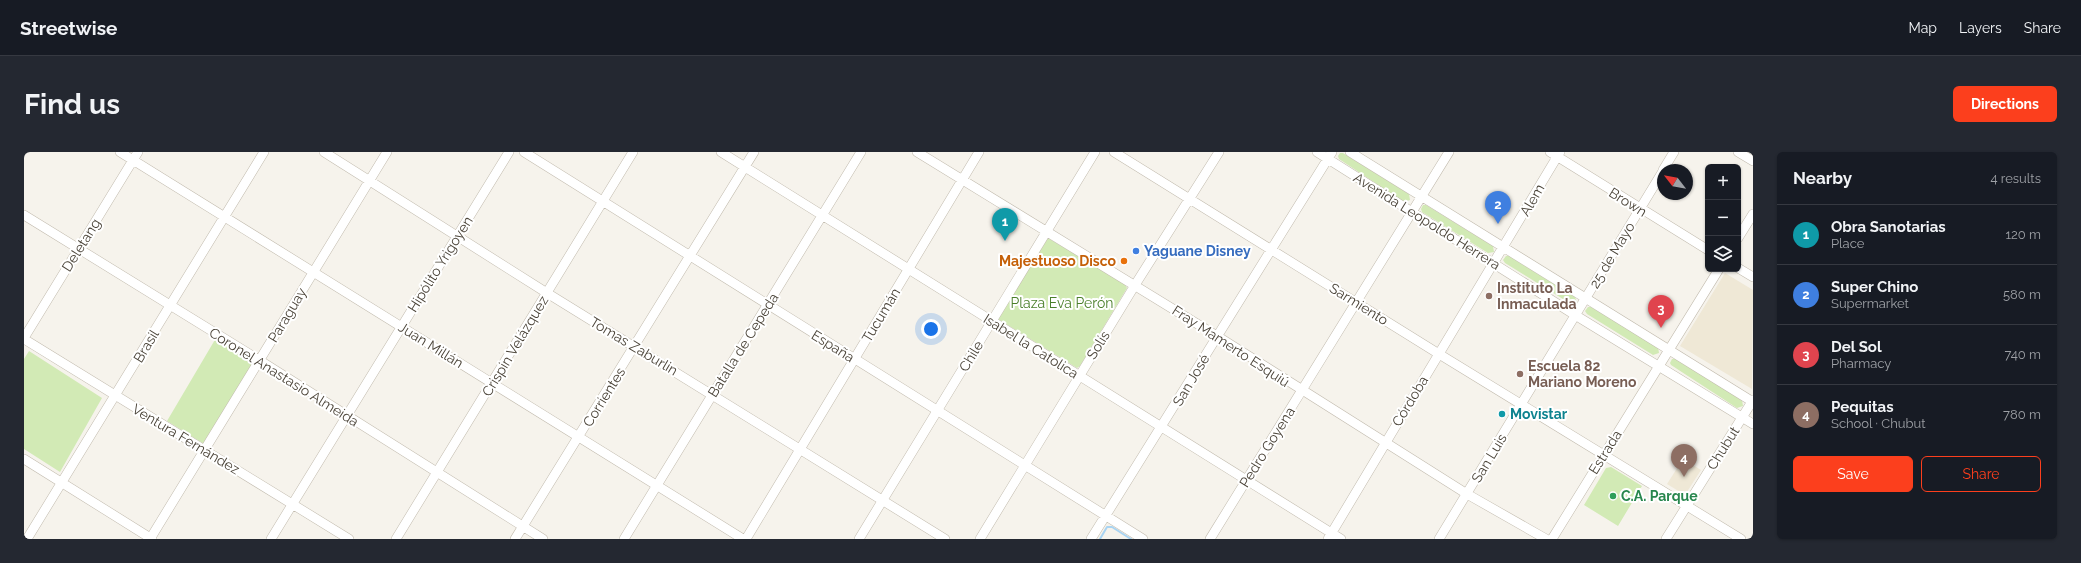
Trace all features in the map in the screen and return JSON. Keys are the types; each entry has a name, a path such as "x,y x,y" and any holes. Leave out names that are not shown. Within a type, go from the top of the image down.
{"street":[{"name":"Juan Millán","path":"120,152 744,539"},
{"name":"Deletang","path":"24,339 138,152"},
{"name":"Brasil","path":"27,539 264,152"},
{"name":"Tomas Zaburlin","path":"324,152 882,502 945,539"},
{"name":"Paraguay","path":"151,539 387,152"},
{"name":"Hipólito Yrigoyen","path":"271,539 509,152"},
{"name":"España","path":"524,152 603,203 690,255 937,412 1143,539"},
{"name":"Crispin Velázquez","path":"396,539 493,383 633,152"},
{"name":"Isabel la Catolica","path":"721,152 1247,480 1330,536 1341,539"},
{"name":"Corrientes","path":"515,539 754,152"},
{"name":"Batalla de Cepeda","path":"624,539 862,152"},
{"name":"Fray Mamerto Esquiú","path":"916,152 1135,285 1467,494 1546,539"},
{"name":"Tucumán","path":"744,539 800,450 979,152"},
{"name":"Chile","path":"860,539 1095,152"},
{"name":"Sarmiento","path":"1114,152 1521,405 1604,454 1741,539"},
{"name":"Solís","path":"980,539 1135,285 1219,152"},
{"name":"Avenida Leopoldo Herrera","path":"1317,152 1330,156 1412,212 1494,264 1753,424"},
{"name":"Avenida Leopoldo Herrera","path":"1350,152 1753,401"},
{"name":"Pedro Goyena","path":"1210,539 1449,152"},
{"name":"25 de Mayo","path":"1667,164 1674,152"},
{"path":"1738,152 1753,161"},
{"name":"Brown","path":"1556,154 1640,209 1705,248"},
{"name":"Alem","path":"1494,264 1556,154"},
{"name":"San José","path":"1091,539 1330,156"},
{"name":"25 de Mayo","path":"1575,315 1657,180"},
{"path":"1739,236 1753,214"},
{"name":"Coronel Anastasio Almeida","path":"24,215 260,360 346,416 543,539"},
{"name":"Córdoba","path":"1330,536 1494,264"},
{"path":"1741,270 1753,277"},
{"name":"Estrada","path":"1552,539 1717,272"},
{"name":"San Luis","path":"1439,539 1575,315"},
{"name":"Ventura Fernández","path":"24,339 115,396 293,503 349,539"},
{"name":"Chubut","path":"1666,539 1753,401"},
{"path":"24,459 151,539"}],"shaded area":[{"path":"1725,273 1753,290 1752,389 1680,346"},
{"path":"1683,459 1701,470 1685,495 1667,484"}],"green space":[{"path":"1340,153 1343,153 1409,194 1410,200 1404,202 1339,159 1338,156"},
{"path":"1423,205 1426,205 1493,246 1494,252 1488,253 1422,212 1421,209"},
{"name":"Plaza Eva Perón","path":"1048,238 1124,283 1127,288 1080,366 1077,368 998,319"},
{"path":"1506,256 1509,256 1575,297 1577,303 1571,304 1505,263 1503,260"},
{"path":"1588,307 1591,307 1658,347 1659,353 1653,355 1587,314 1585,311"},
{"path":"216,338 254,364 204,444 167,421"},
{"path":"29,351 102,398 60,472 24,449 24,359"},
{"path":"1672,359 1676,359 1742,400 1743,406 1737,408 1671,365 1670,363"},
{"name":"C.A. Parque","path":"1611,467 1642,486 1618,526 1584,505 1606,468"}],"waterway":[{"path":"1100,539 1107,527 1112,527 1131,539"}],"place":[{"name":"Super Chino","path":"1498,224"},
{"name":"Obra Sanotarias","path":"1005,241"},
{"name":"Yaguane Disney","path":"1136,251"},
{"name":"Majestuoso Disco","path":"1124,261"},
{"name":"Instituto La Inmaculada","path":"1489,296"},
{"name":"Del Sol","path":"1661,328"},
{"name":"Escuela 82 Mariano Moreno","path":"1520,374"},
{"name":"Movistar","path":"1502,414"},
{"name":"Pequitas","path":"1684,477"},
{"name":"C.A. Parque","path":"1613,496"}]}
